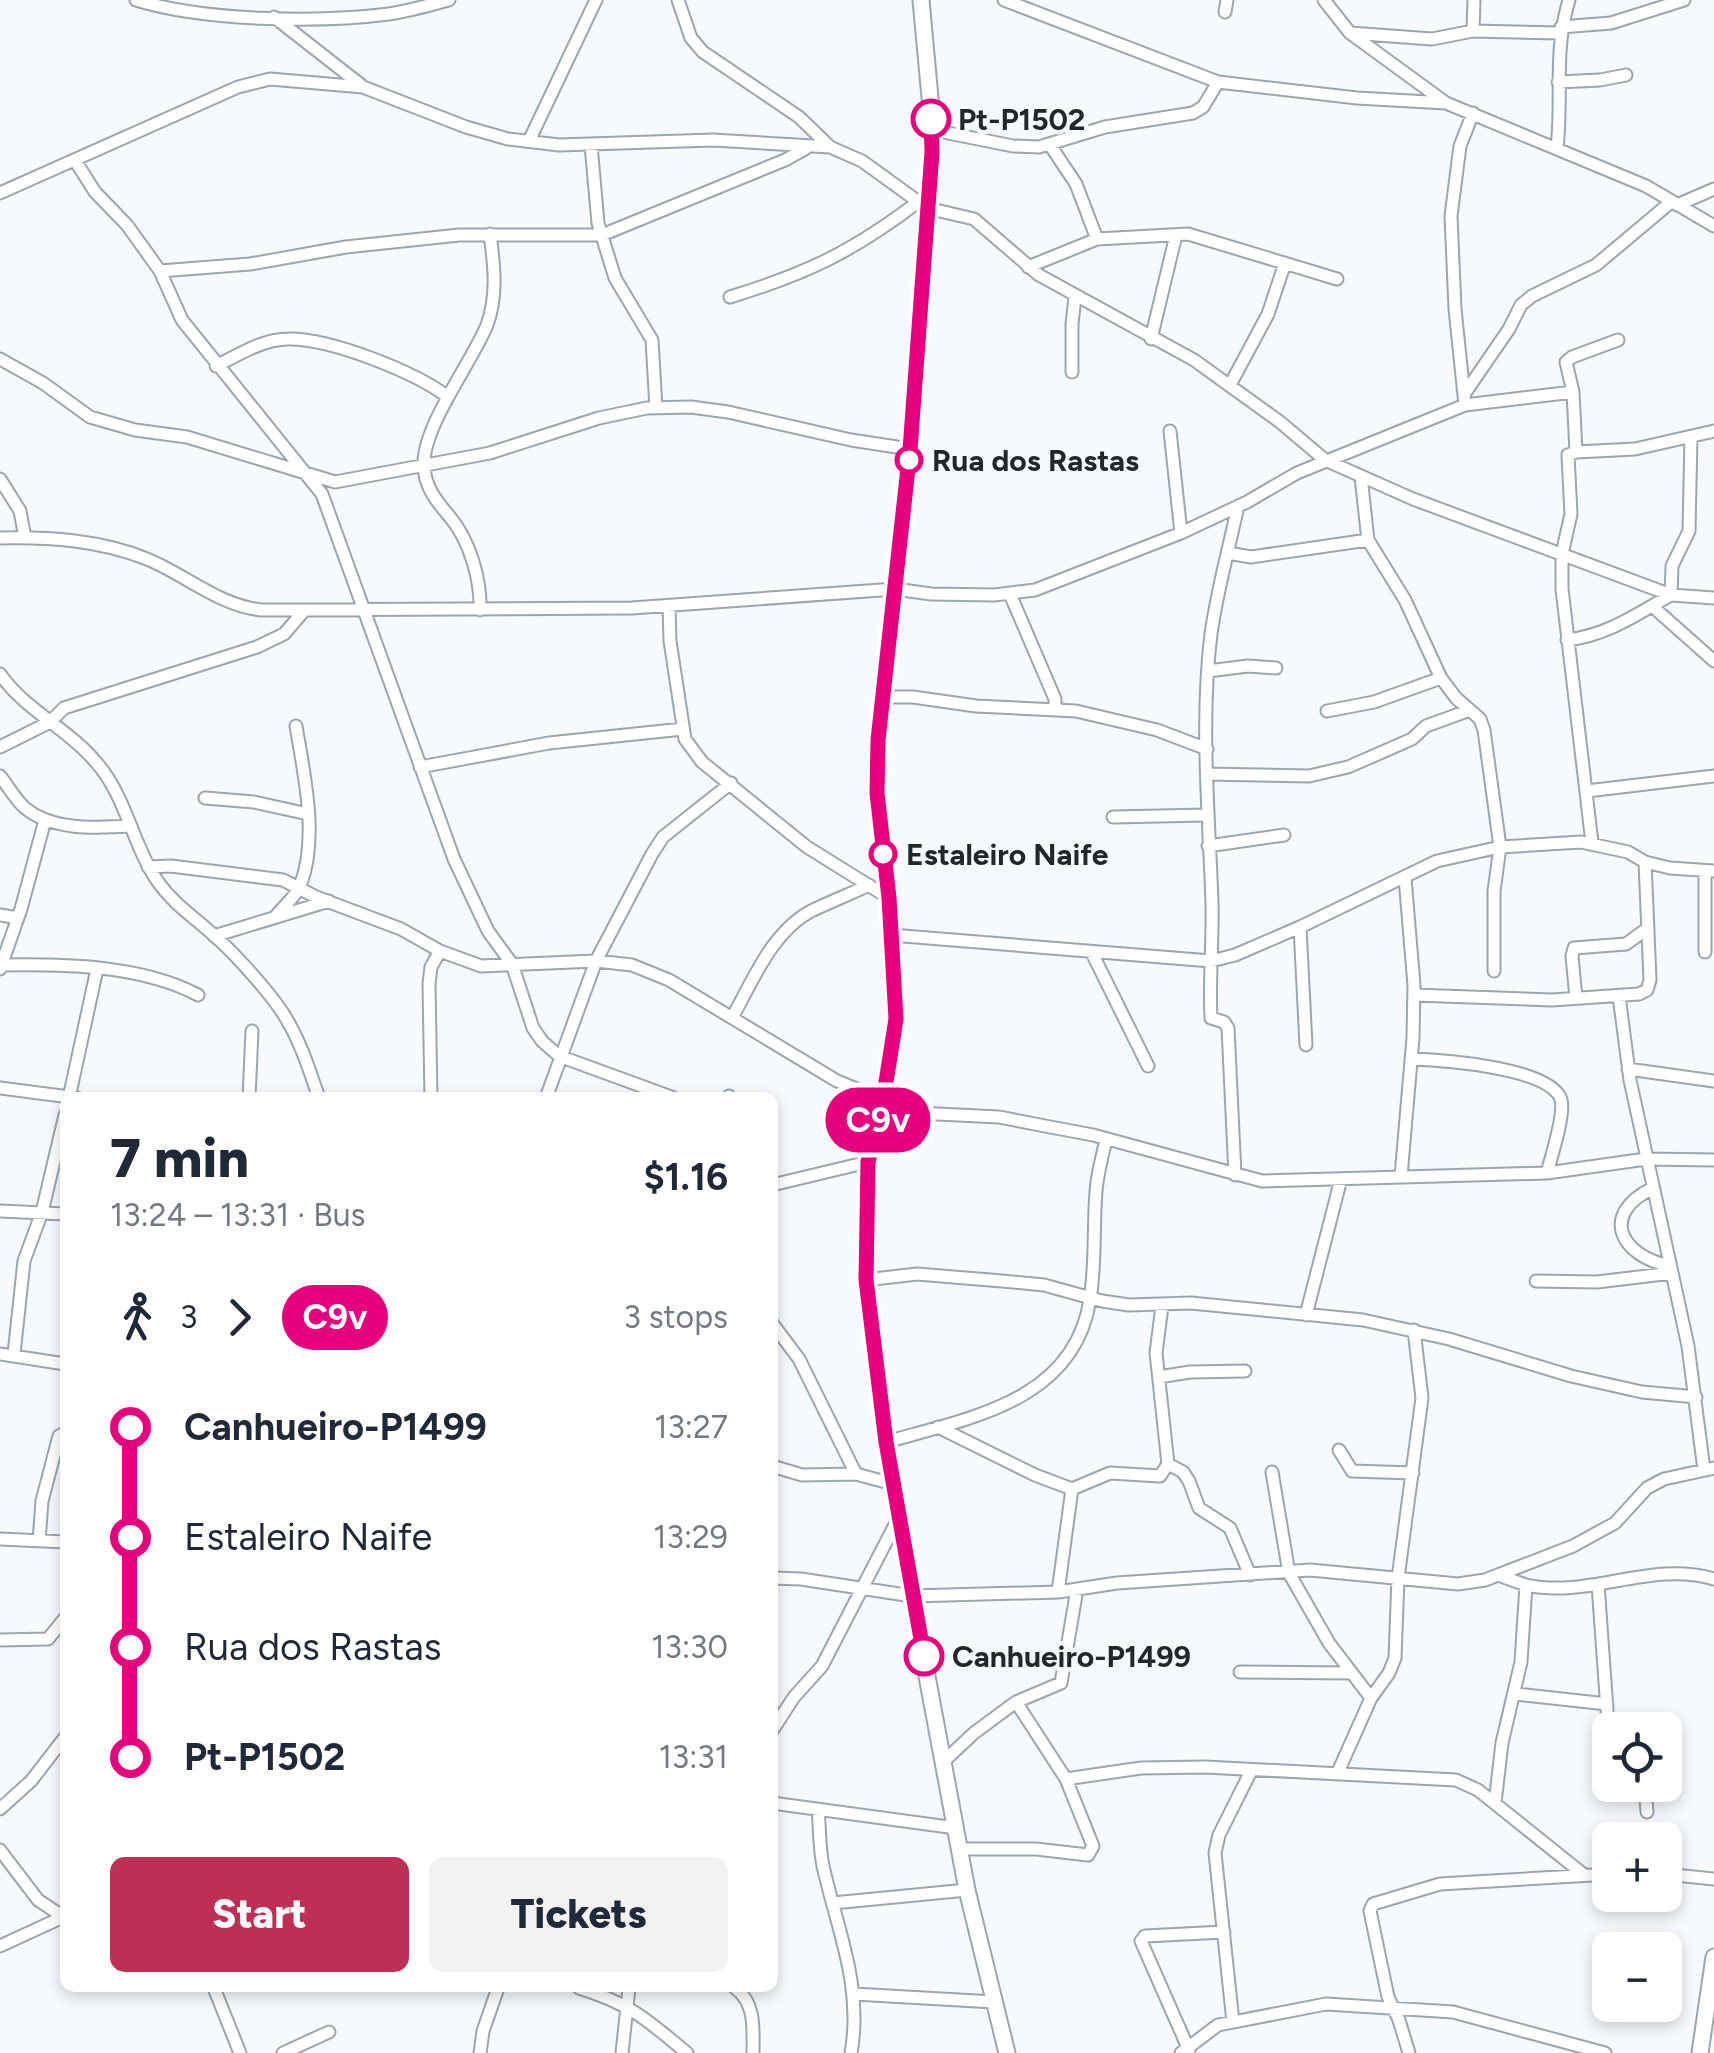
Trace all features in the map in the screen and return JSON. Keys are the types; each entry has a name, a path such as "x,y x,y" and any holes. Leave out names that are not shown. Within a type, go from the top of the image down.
{"street":[{"path":"136,0 170,10 274,17 389,14 449,0"},
{"path":"297,32 302,0"},
{"path":"389,14 390,0"},
{"path":"529,141 596,0"},
{"path":"678,0 691,38 703,52 799,117 830,148"},
{"path":"920,0 933,130 922,205 910,450 883,697 877,793 889,898 896,1019 868,1162 866,1280 886,1442 912,1596 967,1890 1006,2053"},
{"path":"1004,0 1218,82 1357,98 1446,103"},
{"path":"1324,0 1350,33 1446,103 1646,186 1714,226"},
{"path":"1473,31 1474,0"},
{"path":"1558,148 1560,30 1569,0"},
{"path":"1350,33 1432,39 1473,31 1560,30 1611,23 1684,0"},
{"path":"274,17 363,87"},
{"path":"325,82 335,64"},
{"path":"1558,82 1626,76"},
{"path":"0,194 238,87 270,79 363,87 466,127 529,141 591,145 713,140 830,148 862,160 922,205 974,219 1028,267 1075,297 1194,360 1326,460 1361,477 1670,595 1714,598"},
{"path":"933,130 1014,146 1050,145 1105,127 1193,112 1203,107 1218,82"},
{"path":"1465,399 1455,309 1451,216 1460,146 1473,113"},
{"path":"591,145 602,235 615,278 652,340 656,408"},
{"path":"1050,145 1076,184 1097,239"},
{"path":"160,270 250,264 346,246 490,234 602,235 786,160 806,148"},
{"path":"76,162 95,192 127,225 160,270 182,320 216,366 322,494 454,859 488,931 512,964 533,1028 559,1056 658,1092"},
{"path":"1465,399 1520,305 1596,265 1674,203 1714,189"},
{"path":"730,297 794,278 922,205"},
{"path":"480,610 481,586 473,564 450,518 428,489 424,463 448,397 488,322 495,292 490,234"},
{"path":"1028,267 1097,239 1188,234 1336,279"},
{"path":"1151,338 1176,235"},
{"path":"1230,385 1268,314 1285,263"},
{"path":"1072,372 1075,297"},
{"path":"1576,452 1573,392 1566,362 1618,340"},
{"path":"216,366 274,341 304,341 394,368 448,397"},
{"path":"0,359 32,376 90,418 124,428 187,437 310,477 342,483 490,452 598,418 656,408 728,412 910,450"},
{"path":"0,538 63,538 148,560 244,608 480,610 670,606 895,589 932,594 1010,594 1060,582 1181,533 1326,460 1465,399 1573,392"},
{"path":"1170,431 1181,533"},
{"path":"1592,844 1567,640 1562,554 1571,514 1568,455 1635,449 1714,431"},
{"path":"1670,595 1672,566 1689,531 1691,437"},
{"path":"1361,477 1368,540 1405,600 1441,678 1480,719 1484,730 1500,847 1494,891 1494,971"},
{"path":"0,479 20,510 25,538"},
{"path":"1235,1176 1228,1028 1224,1022 1211,1018 1212,904 1206,815 1212,631 1238,506"},
{"path":"1228,553 1251,557 1368,540"},
{"path":"1010,594 1055,699 1055,709"},
{"path":"1567,640 1595,637 1670,595"},
{"path":"670,606 670,642 685,739 702,762 808,846 889,898"},
{"path":"1652,606 1714,661"},
{"path":"0,747 50,722 64,708 258,646 284,634 304,610"},
{"path":"1208,670 1276,668"},
{"path":"0,674 28,706 77,741 98,764 116,791 148,868 174,904 214,936 288,1020 317,1092"},
{"path":"1328,711 1374,702 1441,678"},
{"path":"883,697 913,696 976,706 1055,709 1128,722 1207,750"},
{"path":"1207,774 1309,776 1348,768 1412,739 1426,726 1470,710"},
{"path":"275,916 300,888 308,814 296,726"},
{"path":"420,768 549,743 683,729"},
{"path":"0,776 23,806 45,820 73,826 131,826"},
{"path":"1587,791 1714,776"},
{"path":"548,1092 596,960 662,837 732,784"},
{"path":"205,798 254,802 308,814"},
{"path":"1113,817 1206,815"},
{"path":"45,820 1,967 97,969 151,977 178,984 198,995"},
{"path":"1208,846 1284,835"},
{"path":"891,935 1211,961 1300,928 1437,861 1546,842 1592,844 1628,852 1644,862 1710,871 1705,952"},
{"path":"1414,995 1576,998 1647,990 1650,980 1644,862"},
{"path":"148,868 171,866 283,880 481,966 596,960 632,965 732,1018 837,1081 917,1113 999,1117 1106,1140 1262,1182 1547,1173 1646,1159 1714,1160"},
{"path":"1400,1176 1414,995 1405,878"},
{"path":"732,1018 766,957 788,928 809,912 869,886"},
{"path":"214,936 329,902"},
{"path":"0,915 18,918"},
{"path":"1300,928 1306,1045"},
{"path":"1576,998 1574,948 1626,944 1648,928"},
{"path":"431,1092 429,984 431,967 440,951"},
{"path":"1092,952 1148,1066"},
{"path":"70,1092 97,969"},
{"path":"778,1578 912,1596 1058,1592 1310,1570 1458,1584 1498,1575 1572,1546 1615,1523 1647,1488 1664,1479 1709,1469 1628,1069 1619,996"},
{"path":"249,1092 252,1031"},
{"path":"1412,1058 1518,1073 1556,1092 1562,1110 1547,1173"},
{"path":"1628,1069 1714,1080"},
{"path":"0,1088 60,1096"},
{"path":"60,1136 42,1212 24,1261 7,1354 60,1363"},
{"path":"886,1442 938,1428 1033,1392 1072,1354 1083,1332 1091,1297 1096,1188 1106,1140"},
{"path":"778,1184 868,1162"},
{"path":"1306,1315 1342,1178"},
{"path":"1653,1188 1627,1207 1621,1219 1621,1232 1634,1253 1671,1270"},
{"path":"0,1211 60,1214"},
{"path":"1536,1281 1597,1282 1671,1270"},
{"path":"866,1280 934,1276 1044,1285 1130,1305 1191,1303 1362,1320 1414,1330 1571,1376 1642,1392 1696,1397"},
{"path":"938,1428 1072,1489 1110,1473 1160,1476 1168,1464 1156,1353 1162,1306"},
{"path":"1338,1772 1371,1698 1396,1658 1398,1578 1422,1398 1414,1330"},
{"path":"778,1331 799,1359 856,1474"},
{"path":"1159,1377 1245,1371"},
{"path":"39,1541 49,1468 60,1435"},
{"path":"1339,1450 1352,1471 1413,1473"},
{"path":"1168,1464 1189,1481 1199,1508 1230,1528 1250,1576"},
{"path":"778,1468 802,1475 856,1474 893,1484"},
{"path":"1272,1472 1289,1574 1329,1643 1371,1698"},
{"path":"1058,1592 1072,1489"},
{"path":"778,1721 822,1666 899,1517"},
{"path":"0,1539 60,1542"},
{"path":"1498,1575 1526,1585 1562,1590 1677,1572 1714,1578"},
{"path":"1598,1584 1607,1712"},
{"path":"1495,1803 1502,1743 1516,1694 1526,1585"},
{"path":"943,1762 1016,1702 1062,1682 1077,1589"},
{"path":"0,1640 48,1639 60,1626"},
{"path":"1240,1672 1352,1673"},
{"path":"1516,1694 1607,1704"},
{"path":"960,1850 1036,1848 1088,1854 1093,1846 1066,1779 1016,1702"},
{"path":"0,1808 31,1781 60,1743"},
{"path":"1066,1779 1141,1768 1204,1767 1456,1780 1478,1790 1583,1874"},
{"path":"1232,2022 1216,1844 1251,1771"},
{"path":"1646,1802 1647,1812"},
{"path":"778,1804 956,1828"},
{"path":"818,1810 822,1861 854,1994 851,2053"},
{"path":"0,1850 38,1900 60,1915"},
{"path":"1410,2053 1378,1956 1370,1911 1373,1904 1440,1884 1562,1879 1592,1874"},
{"path":"1682,1876 1714,1880"},
{"path":"833,1904 967,1890"},
{"path":"0,1946 60,1920"},
{"path":"1224,1932 1145,1936 1141,1940 1186,2051 1218,2025 1326,2004 1453,2012 1605,2053"},
{"path":"1700,2053 1714,1958"},
{"path":"216,1992 240,2053"},
{"path":"480,2053 497,1992"},
{"path":"590,1992 628,2006 649,2019 687,2053"},
{"path":"622,2053 628,1992"},
{"path":"741,1992 750,2006 753,2053"},
{"path":"854,1994 994,2002"},
{"path":"283,2053 329,2032"}],"bus line":[{"name":"C9v","path":"924,1656 886,1442 866,1280 868,1162 896,1019 889,898 877,793 878,740 910,450 932,152 931,119"}],"place":[{"name":"Pt-P1502","path":"931,119"},
{"name":"Rua dos Rastas","path":"909,460"},
{"name":"Estaleiro Naife","path":"883,854"},
{"name":"Canhueiro-P1499","path":"924,1656"}]}
